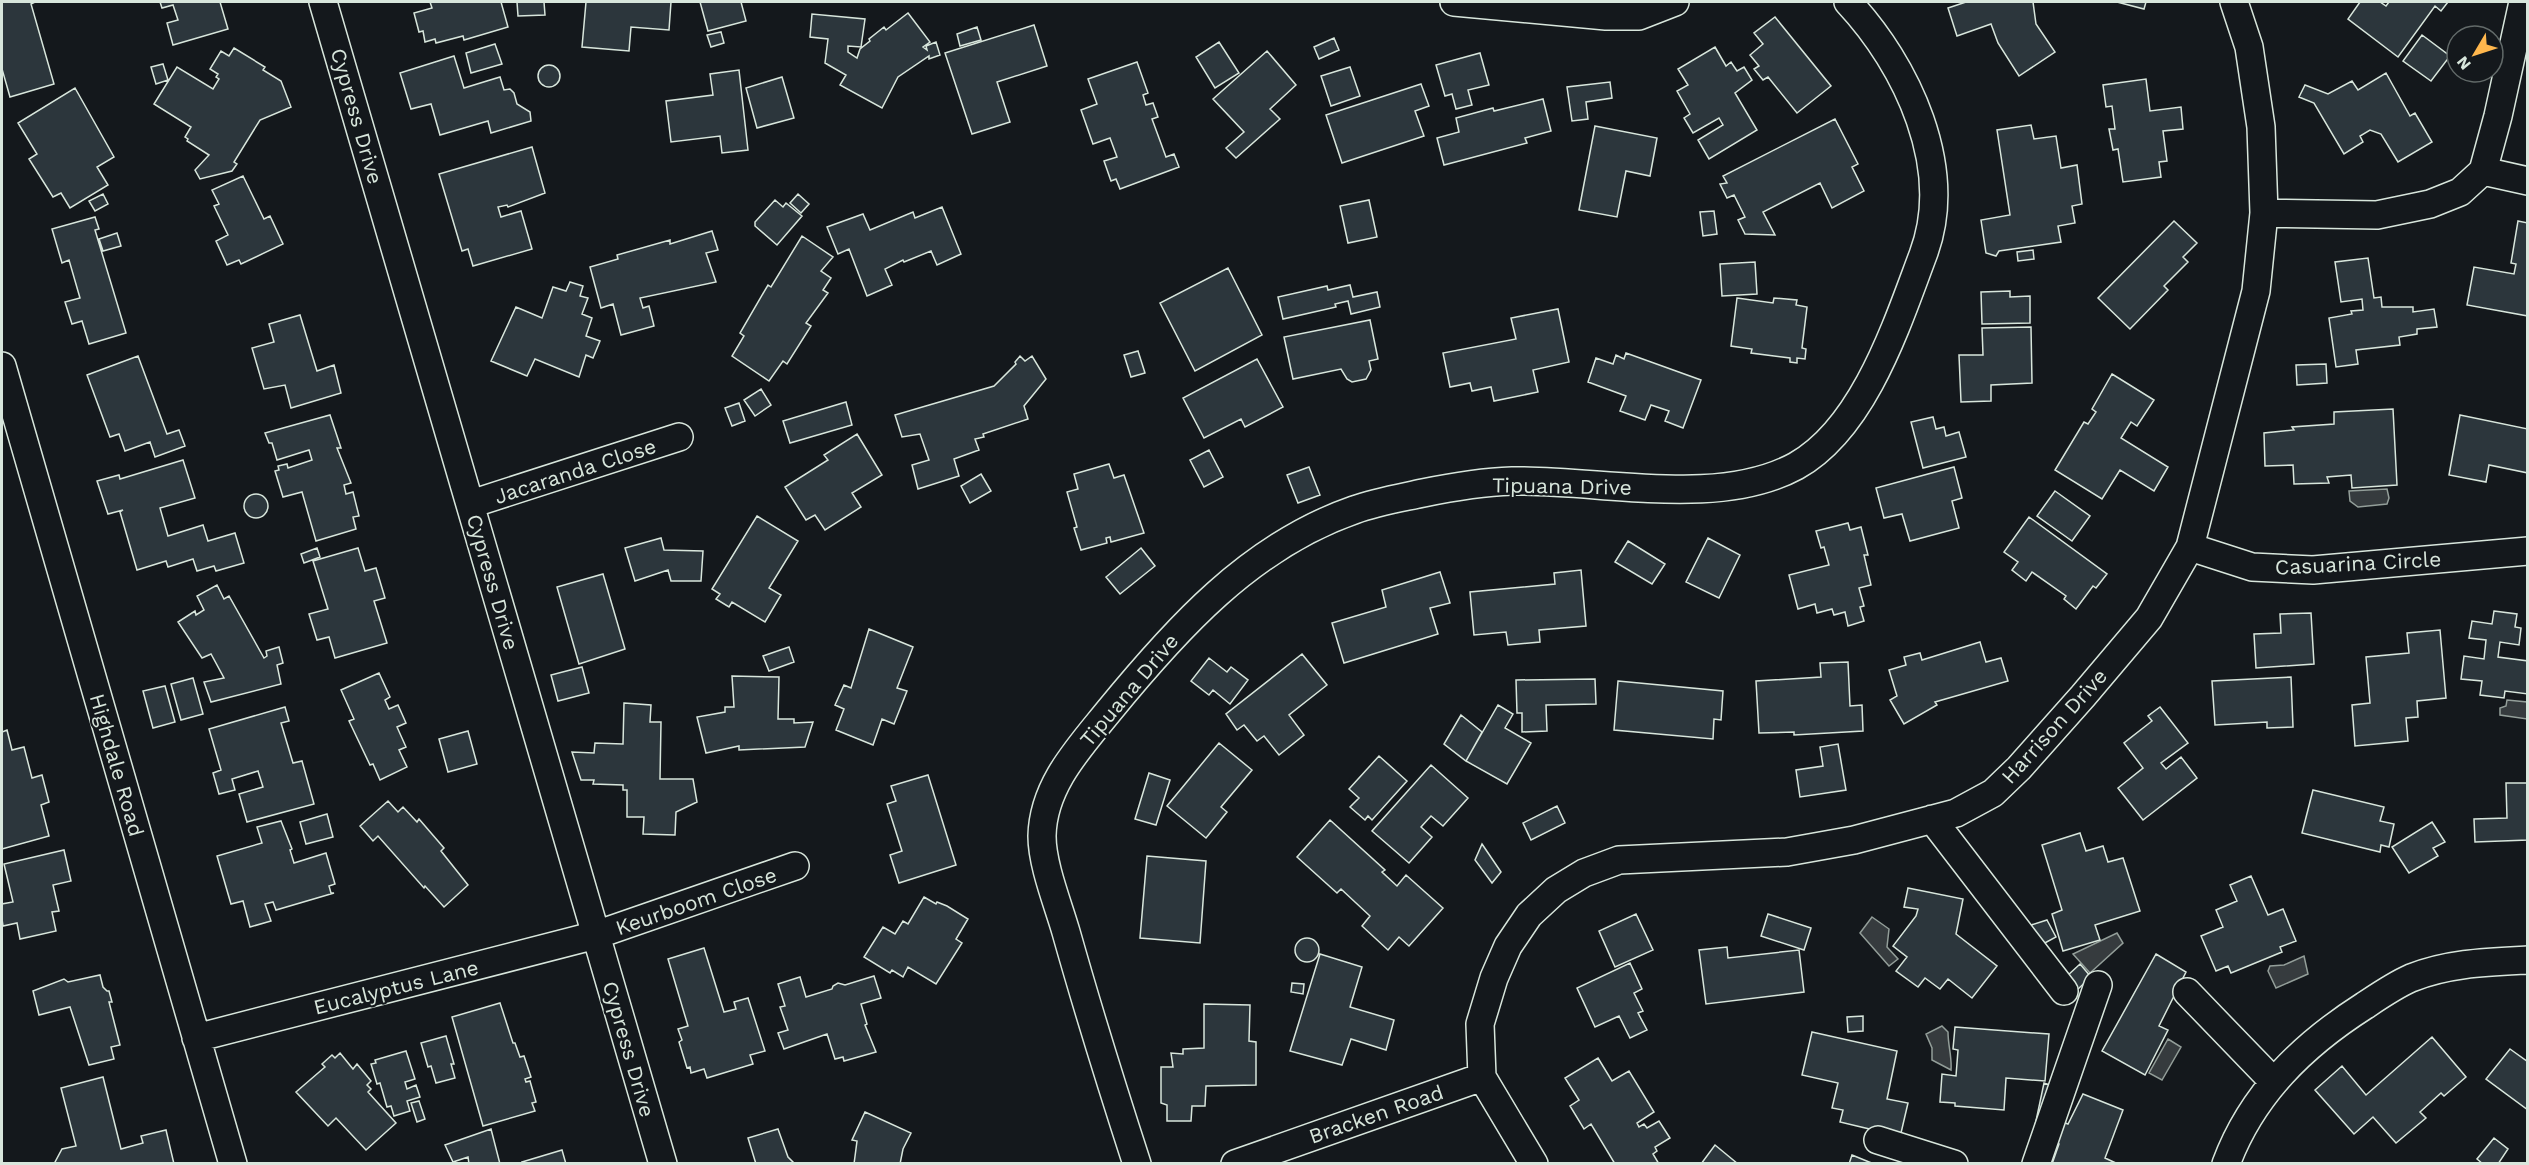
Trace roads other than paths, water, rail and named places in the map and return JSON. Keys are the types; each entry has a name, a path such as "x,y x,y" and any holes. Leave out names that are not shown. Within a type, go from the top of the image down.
{"street":[{"name":"Cypress Drive","path":"323,2 663,1164"},
{"path":"1454,2 1606,16 1639,16 1675,2"},
{"name":"Tipuana Drive","path":"1137,1164 1094,1030 1042,842 1046,808 1061,772 1154,656 1214,596 1250,565 1297,536 1355,509 1448,488 1510,481 1580,483 1651,489 1723,488 1794,467 1820,449 1853,410 1888,349 1927,245 1935,184 1923,126 1898,70 1861,15 1848,2"},
{"name":"Harrison Drive","path":"1534,1164 1482,1077 1480,1024 1494,978 1508,946 1529,915 1556,890 1584,873 1619,860 1787,852 1854,840 1956,813 1993,793 2019,768 2149,618 2190,547 2256,291 2264,213 2261,127 2249,47 2234,2"},
{"path":"2264,213 2377,215 2430,204 2460,192 2483,171 2498,116 2523,2"},
{"path":"2483,171 2528,182"},
{"name":"Highdale Road","path":"2,366 13,449 233,1164"},
{"name":"Jacaranda Close","path":"471,504 679,437"},
{"name":"Casuarina Circle","path":"2190,547 2252,567 2313,570 2528,551"},
{"path":"1932,819 2064,991"},
{"name":"Keurboom Close","path":"596,935 795,866"},
{"name":"Eucalyptus Lane","path":"196,1038 596,935"},
{"path":"2226,1164 2234,1143 2273,1081 2306,1047 2342,1020 2411,978 2466,963 2528,960"},
{"path":"2036,1164 2098,985"},
{"path":"2187,992 2273,1081"},
{"name":"Bracken Road","path":"1235,1164 1482,1077"},
{"path":"1878,1140 1954,1164"}]}
